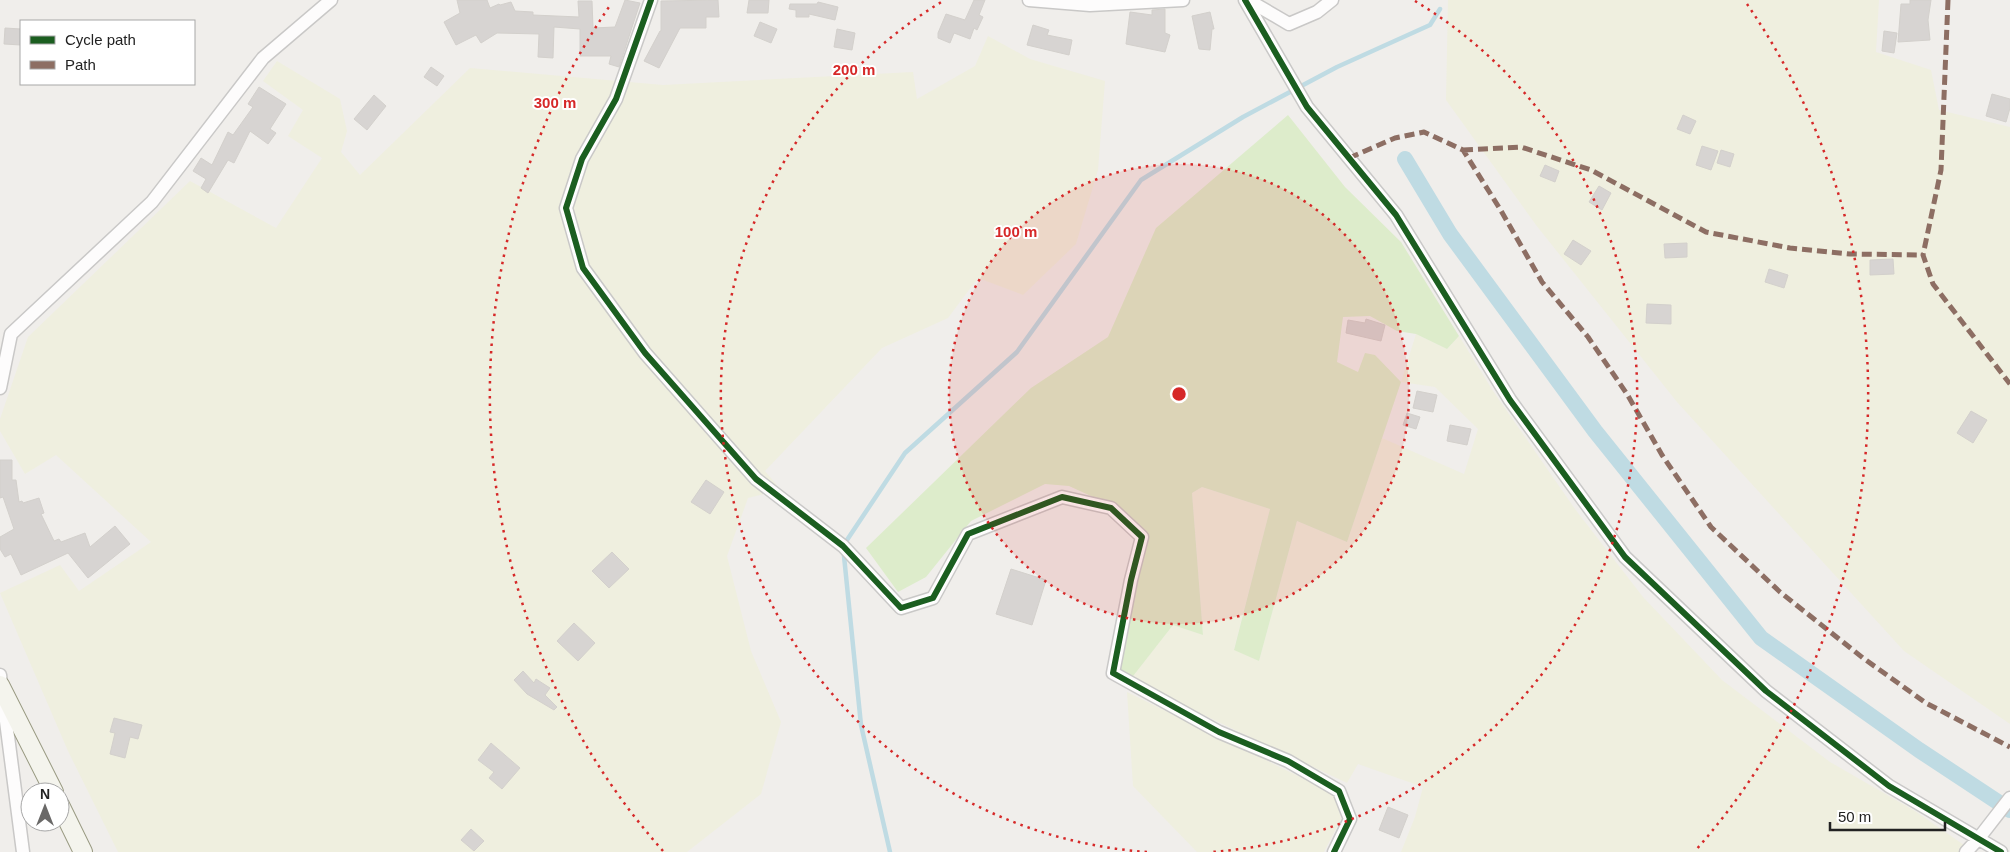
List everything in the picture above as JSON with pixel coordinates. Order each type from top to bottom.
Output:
[{"type":"street","points":[[0,388],[11,334],[152,202],[263,58],[331,0]]},
{"type":"street","points":[[651,0],[616,99],[582,159],[566,208],[583,268],[645,353],[756,479],[843,546],[901,608],[933,598],[968,534],[1062,497],[1111,508],[1142,537],[1131,580],[1113,672],[1219,732],[1288,761],[1339,791],[1350,819],[1334,852]]},
{"type":"street","points":[[1029,0],[1090,5],[1183,0]]},
{"type":"street","points":[[1247,0],[1288,24],[1316,12],[1332,0]]},
{"type":"street","points":[[1247,0],[1307,107],[1396,215],[1510,400],[1625,558],[1766,691],[1889,786],[2000,852]]},
{"type":"street","points":[[1,682],[49,782]]},
{"type":"street","points":[[1,682],[23,852]]},
{"type":"street","points":[[1966,852],[2010,798]]},
{"type":"street","points":[[70,825],[84,852]]},
{"type":"green space","points":[[1448,0],[1879,0],[1876,52],[1931,70],[1939,110],[2010,127],[2010,724],[1904,651],[1677,402],[1536,225],[1446,100]]},
{"type":"green space","points":[[988,36],[1030,59],[1105,81],[1098,170],[1076,244],[1023,295],[978,278],[948,318],[882,348],[765,471],[781,490],[748,498],[727,556],[751,651],[781,722],[761,794],[687,852],[118,852],[68,751],[0,593],[60,565],[79,591],[151,542],[56,455],[25,474],[0,431],[0,419],[28,337],[190,181],[276,228],[322,158],[288,136],[303,110],[263,81],[277,61],[340,99],[347,131],[341,152],[360,175],[470,68],[663,85],[913,72],[917,99],[975,66]]},
{"type":"green space","points":[[1288,115],[1345,187],[1401,242],[1459,336],[1447,349],[1416,334],[1397,331],[1370,316],[1343,317],[1337,362],[1358,372],[1365,353],[1375,355],[1401,382],[1347,542],[1297,521],[1259,661],[1234,650],[1270,509],[1202,487],[1192,493],[1203,635],[1173,625],[1130,680],[1117,669],[1147,536],[1115,507],[1069,486],[1045,484],[971,521],[926,577],[898,592],[866,548],[1031,388],[1108,337],[1156,228]]},
{"type":"green space","points":[[1416,334],[1447,349],[1459,336],[1493,391],[1575,509],[1643,597],[1722,680],[1830,762],[1915,811],[1974,852],[1401,852],[1415,817],[1423,787],[1358,764],[1347,783],[1130,680],[1173,624],[1203,635],[1192,493],[1202,487],[1270,509],[1234,649],[1259,661],[1297,521],[1347,542],[1382,438],[1464,474],[1478,429],[1435,387],[1401,382]]},
{"type":"green space","points":[[1127,692],[1335,794],[1341,819],[1324,852],[1197,852],[1133,786]]},
{"type":"building","points":[[457,0],[487,0],[490,8],[511,2],[515,11],[533,12],[533,15],[579,17],[578,1],[592,1],[593,28],[615,27],[625,0],[640,3],[619,67],[609,64],[611,56],[580,56],[580,29],[554,27],[553,58],[538,57],[539,34],[497,33],[481,43],[476,35],[456,45],[444,22],[460,13]]},
{"type":"building","points":[[718,0],[719,17],[706,17],[706,28],[680,28],[659,68],[644,61],[661,31],[661,1]]},
{"type":"building","points":[[749,0],[769,0],[768,13],[747,13]]},
{"type":"building","points":[[974,0],[985,0],[979,15],[983,17],[977,30],[974,28],[970,39],[954,33],[950,43],[938,38],[938,33],[946,14],[965,20]]},
{"type":"building","points":[[1910,0],[1931,0],[1928,20],[1930,40],[1898,42],[1901,4],[1910,4]]},
{"type":"building","points":[[818,2],[838,7],[835,20],[809,14],[809,17],[796,17],[796,10],[789,9],[790,4],[817,4]]},
{"type":"building","points":[[1165,9],[1165,33],[1170,35],[1165,52],[1126,44],[1130,12],[1152,15],[1152,10]]},
{"type":"building","points":[[1210,12],[1214,29],[1212,29],[1210,50],[1199,49],[1192,16]]},
{"type":"building","points":[[760,22],[777,29],[771,43],[754,36]]},
{"type":"building","points":[[1033,25],[1049,30],[1047,35],[1072,40],[1069,55],[1027,45]]},
{"type":"building","points":[[5,28],[20,29],[20,45],[4,44]]},
{"type":"building","points":[[837,29],[855,33],[852,50],[834,47]]},
{"type":"building","points":[[1884,31],[1897,33],[1894,53],[1882,51]]},
{"type":"building","points":[[431,67],[444,76],[437,86],[424,77]]},
{"type":"building","points":[[259,87],[286,104],[270,129],[276,133],[268,144],[250,131],[234,163],[228,160],[208,193],[201,188],[206,179],[193,171],[201,158],[212,165],[228,132],[233,135],[253,107],[248,104]]},
{"type":"building","points":[[1992,94],[2010,99],[2010,108],[2006,122],[1986,116]]},
{"type":"building","points":[[374,95],[386,106],[367,130],[354,119]]},
{"type":"building","points":[[1683,115],[1696,121],[1690,134],[1677,129]]},
{"type":"building","points":[[1702,146],[1718,151],[1711,170],[1696,165]]},
{"type":"building","points":[[1721,150],[1734,154],[1730,167],[1717,163]]},
{"type":"building","points":[[1545,165],[1559,171],[1555,182],[1540,176]]},
{"type":"building","points":[[1599,186],[1611,193],[1602,210],[1589,202]]},
{"type":"building","points":[[1573,240],[1591,251],[1581,265],[1564,254]]},
{"type":"building","points":[[1687,243],[1687,257],[1665,258],[1664,244]]},
{"type":"building","points":[[1893,259],[1894,274],[1870,275],[1870,260]]},
{"type":"building","points":[[1769,269],[1788,275],[1784,288],[1765,282]]},
{"type":"building","points":[[1647,304],[1671,305],[1671,324],[1646,323]]},
{"type":"building","points":[[1366,319],[1385,325],[1381,341],[1346,333],[1348,320],[1365,323]]},
{"type":"building","points":[[1417,391],[1437,395],[1433,412],[1413,408]]},
{"type":"building","points":[[1971,411],[1987,420],[1973,443],[1957,433]]},
{"type":"building","points":[[1407,413],[1420,417],[1416,429],[1403,425]]},
{"type":"building","points":[[1450,425],[1471,429],[1467,445],[1447,441]]},
{"type":"building","points":[[0,460],[12,460],[12,480],[16,480],[19,502],[22,501],[23,503],[39,498],[44,513],[41,514],[54,541],[59,539],[61,542],[85,533],[90,547],[115,526],[130,544],[88,578],[68,553],[21,575],[11,554],[5,557],[0,549],[0,537],[14,529],[3,497],[0,498]]},
{"type":"building","points":[[706,480],[724,492],[710,514],[691,502]]},
{"type":"building","points":[[612,552],[629,569],[609,588],[592,571]]},
{"type":"building","points":[[1011,569],[1046,580],[1032,625],[996,614]]},
{"type":"building","points":[[574,623],[595,643],[578,661],[557,641]]},
{"type":"building","points":[[523,671],[534,683],[536,679],[550,688],[545,695],[557,707],[554,710],[527,694],[514,680]]},
{"type":"building","points":[[114,718],[142,725],[138,739],[130,737],[125,758],[110,754],[115,733],[110,732]]},
{"type":"building","points":[[491,743],[520,768],[502,789],[489,778],[494,772],[478,760]]},
{"type":"building","points":[[1388,807],[1408,815],[1399,838],[1379,830]]},
{"type":"building","points":[[471,829],[484,841],[474,851],[461,840]]},
{"type":"waterway","points":[[890,852],[861,725],[843,546],[905,453],[1017,352],[1141,180],[1243,117],[1337,67],[1430,25],[1440,9]]},
{"type":"waterway","points":[[1405,159],[1450,234],[1595,431],[1761,638],[1919,750],[2010,810]]},
{"type":"marked path","points":[[1948,0],[1941,170],[1923,255],[1933,284],[2010,384]]},
{"type":"marked path","points":[[1349,158],[1395,138],[1424,132],[1463,150],[1542,282],[1588,337],[1627,394],[1662,455],[1711,527],[1780,592],[1863,658],[1926,703],[2010,747]]},
{"type":"marked path","points":[[1463,150],[1521,147],[1591,170],[1706,232],[1790,248],[1850,254],[1923,255]]},
{"type":"cycle path","points":[[651,0],[616,99],[582,159],[566,208],[583,268],[645,353],[756,479],[843,546],[901,608],[933,598],[968,534],[1062,497],[1111,508],[1142,537],[1131,580],[1113,673],[1219,732],[1288,761],[1339,791],[1350,819],[1334,852]]},
{"type":"cycle path","points":[[1245,0],[1307,107],[1396,215],[1510,400],[1625,557],[1766,691],[1889,786],[2001,852]]}]
